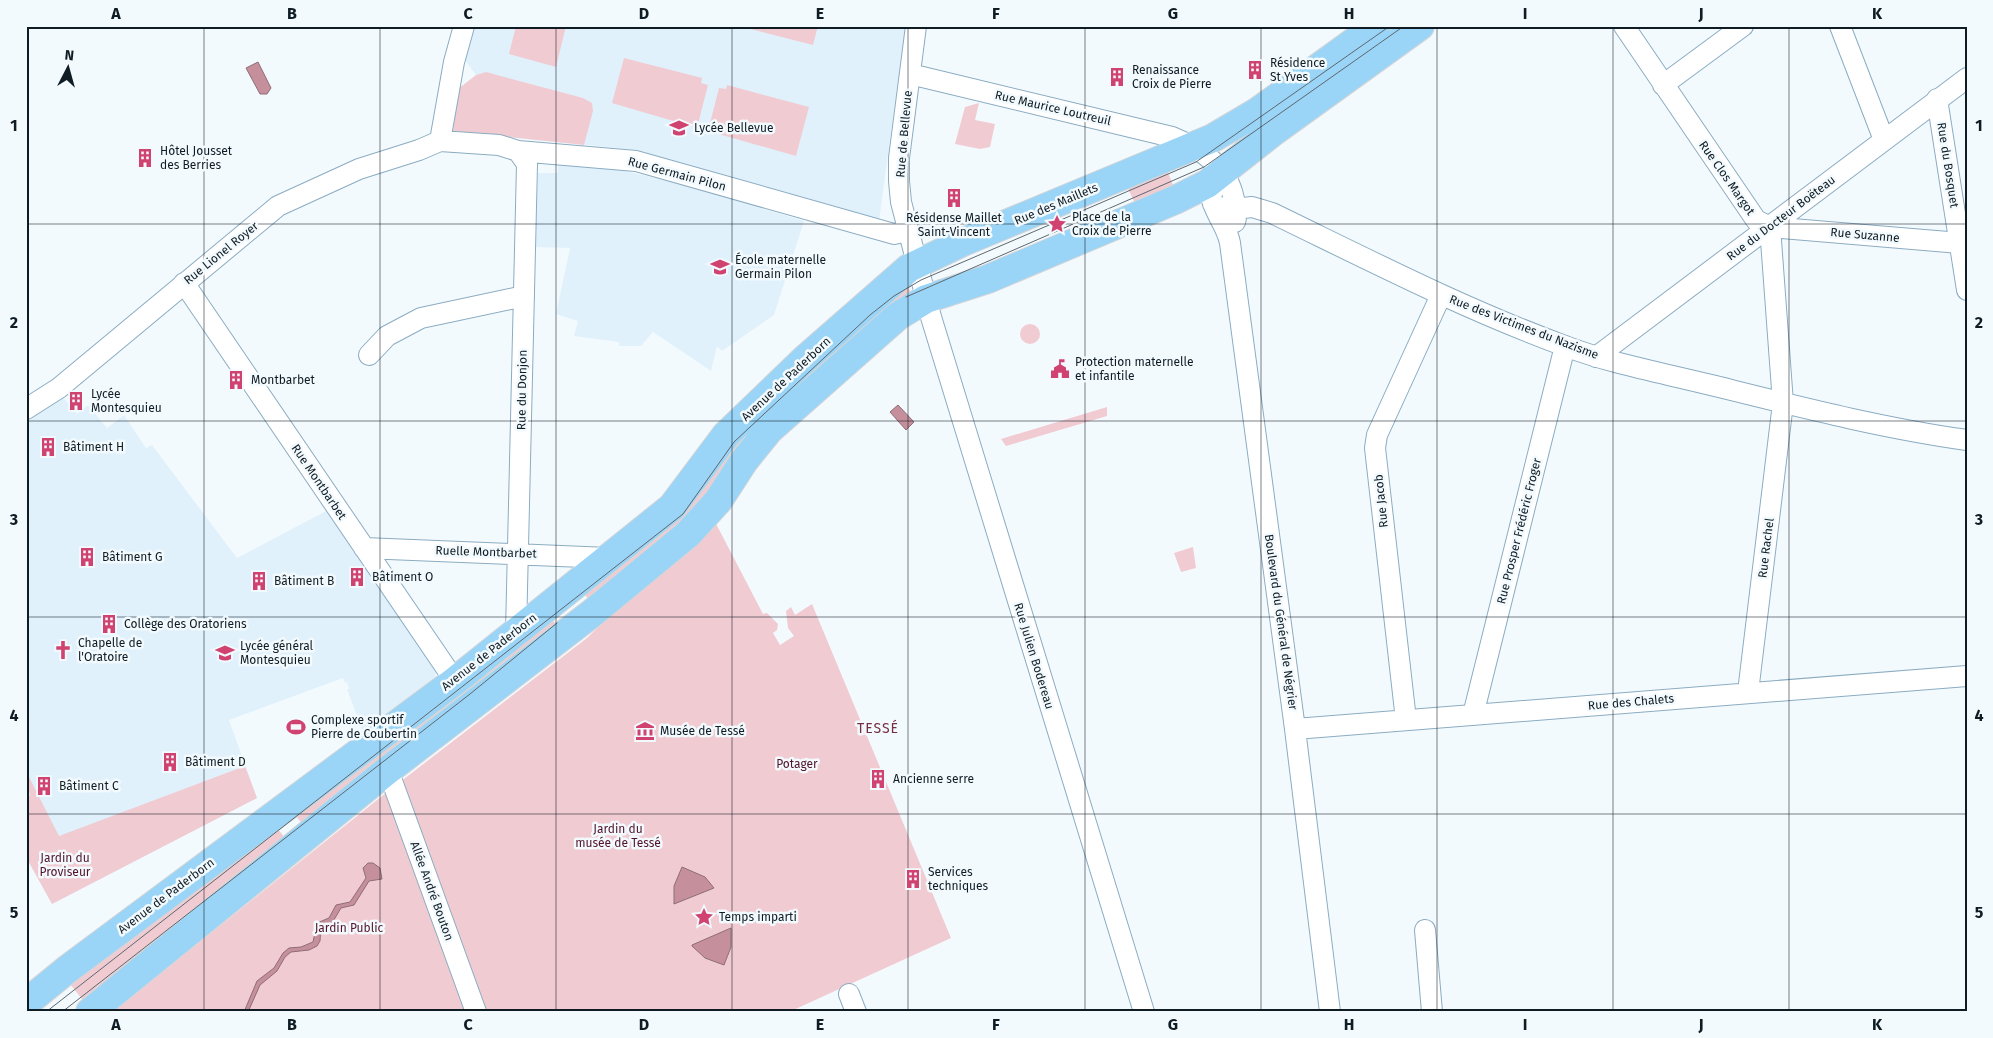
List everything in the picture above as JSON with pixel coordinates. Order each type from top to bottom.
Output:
[{"type":"main road","name":"Rue des Maillets","points":[[917,263],[1213,138],[1257,112],[1376,26]]},
{"type":"main road","points":[[926,299],[988,279],[1209,191],[1273,132],[1420,26]]},
{"type":"main road","name":"Avenue de Paderborn","points":[[26,1003],[69,968],[455,681],[672,507],[726,435],[798,366],[890,284],[917,263]]},
{"type":"main road","name":"Avenue de Paderborn","points":[[90,1012],[388,770],[591,614],[688,534],[718,501],[744,462],[769,430],[898,316],[926,299]]},
{"type":"street","points":[[440,141],[454,62],[464,26]]},
{"type":"street","name":"Rue de Bellevue","points":[[916,26],[899,158],[901,202],[926,299]]},
{"type":"street","name":"Rue Clos Margot","points":[[1624,26],[1756,220],[1770,227]]},
{"type":"street","points":[[1663,85],[1743,26]]},
{"type":"street","points":[[1840,26],[1884,140]]},
{"type":"street","name":"Rue Maurice Loutreuil","points":[[910,74],[1172,136],[1195,146]]},
{"type":"street","name":"Rue du Docteur Boëteau","points":[[1596,357],[1967,78]]},
{"type":"street","name":"Rue du Bosquet","points":[[1937,100],[1967,290]]},
{"type":"street","name":"Rue Germain Pilon","points":[[440,141],[499,145],[518,151],[636,161],[894,234],[909,231]]},
{"type":"street","name":"Rue Lionel Royer","points":[[26,409],[59,388],[278,206],[359,169],[419,150],[440,141]]},
{"type":"street","points":[[1195,146],[1214,161],[1209,191],[1233,195],[1236,209]]},
{"type":"street","name":"Rue du Donjon","points":[[516,632],[528,164],[518,151]]},
{"type":"street","name":"Rue des Victimes du Nazisme","points":[[1209,191],[1226,210],[1252,207],[1272,213],[1441,295],[1596,357],[1783,403],[1929,434],[1967,440]]},
{"type":"street","name":"Boulevard du Général de Négrier","points":[[1209,191],[1228,232],[1295,729],[1330,1012]]},
{"type":"street","name":"Boulevard du Général de Négrier","points":[[1228,232],[1236,220],[1236,209]]},
{"type":"street","points":[[1770,227],[1783,403]]},
{"type":"street","name":"Rue Suzanne","points":[[1770,227],[1960,242]]},
{"type":"street","name":"Rue Montbarbet","points":[[184,283],[455,681]]},
{"type":"street","name":"Rue Jacob","points":[[1406,720],[1375,448],[1377,434],[1441,295]]},
{"type":"street","points":[[369,355],[386,336],[421,318],[524,296]]},
{"type":"street","name":"Rue Julien Bodereau","points":[[926,299],[1144,1012]]},
{"type":"street","name":"Rue Prosper Frédéric Froger","points":[[1473,715],[1565,346]]},
{"type":"street","name":"Rue Rachel","points":[[1748,692],[1783,403]]},
{"type":"street","name":"Ruelle Montbarbet","points":[[364,548],[609,558]]},
{"type":"street","name":"Rue des Chalets","points":[[1295,729],[1967,676]]},
{"type":"street","name":"Allée André Bouton","points":[[388,770],[476,1012]]},
{"type":"street","points":[[1425,930],[1432,1012]]},
{"type":"shaded area","name":"Lycée Bellevue","points":[[473,26],[905,26],[879,222],[637,150],[467,133],[476,75],[464,59]]},
{"type":"shaded area","points":[[258,62],[271,88],[267,94],[260,94],[246,68]]},
{"type":"shaded area","points":[[558,165],[612,168],[672,182],[804,221],[774,315],[722,351],[717,346],[711,371],[653,332],[641,346],[619,346],[619,342],[574,336],[578,321],[556,314],[570,248],[535,247],[538,173],[558,173]]},
{"type":"shaded area","name":"Lycée général Montesquieu","points":[[63,397],[77,414],[88,405],[107,428],[124,415],[146,448],[152,445],[237,558],[328,510],[436,670],[435,681],[363,733],[347,689],[349,689],[347,682],[345,683],[343,678],[229,720],[257,798],[52,904],[26,857],[26,421]]},
{"type":"shaded area","points":[[898,405],[914,422],[906,430],[890,412]]},
{"type":"shaded area","points":[[368,863],[373,863],[380,868],[382,879],[369,881],[354,905],[341,908],[332,923],[321,926],[320,941],[317,946],[309,950],[291,952],[285,957],[277,971],[260,985],[248,1012],[244,1012],[257,981],[274,968],[283,953],[289,948],[301,947],[313,942],[317,923],[329,918],[336,905],[350,902],[366,878],[363,868]]},
{"type":"shaded area","points":[[682,867],[705,877],[714,888],[674,904],[674,886]]},
{"type":"shaded area","points":[[731,928],[731,947],[724,965],[705,958],[692,946],[692,945]]},
{"type":"green space","points":[[516,26],[566,26],[556,67],[509,54]]},
{"type":"green space","points":[[739,26],[818,26],[813,45]]},
{"type":"green space","points":[[624,58],[702,78],[701,83],[708,85],[697,128],[612,103]]},
{"type":"green space","points":[[486,72],[583,98],[592,103],[593,111],[584,145],[453,131],[458,89],[476,75]]},
{"type":"green space","points":[[727,85],[809,107],[796,156],[708,131],[719,88],[726,89]]},
{"type":"green space","points":[[979,103],[975,120],[995,124],[990,147],[980,149],[955,144],[965,107]]},
{"type":"green space","points":[[1165,165],[1175,190],[1137,208],[1125,182]]},
{"type":"green space","points":[[907,285],[913,297],[692,519],[590,601],[581,590],[731,441]]},
{"type":"green space","points":[[1030,324],[1037,327],[1040,334],[1037,341],[1030,344],[1023,341],[1020,334],[1023,327]]},
{"type":"green space","points":[[1107,407],[1107,416],[1006,446],[1001,439]]},
{"type":"green space","name":"Jardin du musée de Tessé","points":[[712,516],[763,614],[767,613],[778,624],[777,630],[773,633],[780,645],[794,636],[788,628],[786,611],[791,607],[795,615],[812,604],[951,938],[789,1012],[112,1012],[387,792],[587,638]]},
{"type":"green space","points":[[1193,547],[1196,568],[1181,572],[1174,553]]},
{"type":"green space","points":[[549,616],[558,627],[304,826],[295,815]]},
{"type":"green space","name":"Jardin du Proviseur","points":[[245,766],[257,798],[52,904],[26,857],[26,797],[30,796],[26,771],[59,836]]},
{"type":"green space","points":[[274,824],[289,843],[85,1003],[70,984]]},
{"type":"tram line","points":[[46,1012],[683,514],[734,442],[870,315],[894,296],[921,280],[1196,162],[1390,26]]},
{"type":"tram line","points":[[906,297],[1204,167],[1404,26]]},
{"type":"tram line","points":[[62,1012],[470,694],[557,623]]},
{"type":"place","name":"Résidence St Yves","points":[[1255,70]]},
{"type":"place","name":"Renaissance Croix de Pierre","points":[[1117,77]]},
{"type":"place","name":"Lycée Bellevue","points":[[679,128]]},
{"type":"place","name":"Hôtel Jousset des Berries","points":[[145,158]]},
{"type":"place","name":"Résidense Maillet Saint-Vincent","points":[[954,198]]},
{"type":"place","name":"Place de la Croix de Pierre","points":[[1057,224]]},
{"type":"place","name":"École maternelle Germain Pilon","points":[[720,267]]},
{"type":"place","name":"Protection maternelle et infantile","points":[[1060,369]]},
{"type":"place","name":"Montbarbet","points":[[236,380]]},
{"type":"place","name":"Lycée Montesquieu","points":[[76,401]]},
{"type":"place","name":"Bâtiment H","points":[[48,447]]},
{"type":"place","name":"Bâtiment G","points":[[87,557]]},
{"type":"place","name":"Bâtiment O","points":[[357,577]]},
{"type":"place","name":"Bâtiment B","points":[[259,581]]},
{"type":"place","name":"Collège des Oratoriens","points":[[109,624]]},
{"type":"place","name":"Chapelle de l'Oratoire","points":[[63,650]]},
{"type":"place","name":"Lycée général Montesquieu","points":[[225,653]]},
{"type":"place","name":"Complexe sportif Pierre de Coubertin","points":[[296,727]]},
{"type":"place","name":"Musée de Tessé","points":[[645,731]]},
{"type":"place","name":"Bâtiment D","points":[[170,762]]},
{"type":"place","name":"Ancienne serre","points":[[878,779]]},
{"type":"place","name":"Bâtiment C","points":[[44,786]]},
{"type":"place","name":"Services techniques","points":[[913,879]]},
{"type":"place","name":"Temps imparti","points":[[704,917]]},
{"type":"district","name":"TESSÉ","points":[[878,728]]},
{"type":"park label","name":"Potager","points":[[797,764]]},
{"type":"park label","name":"Jardin Public","points":[[349,928]]}]
